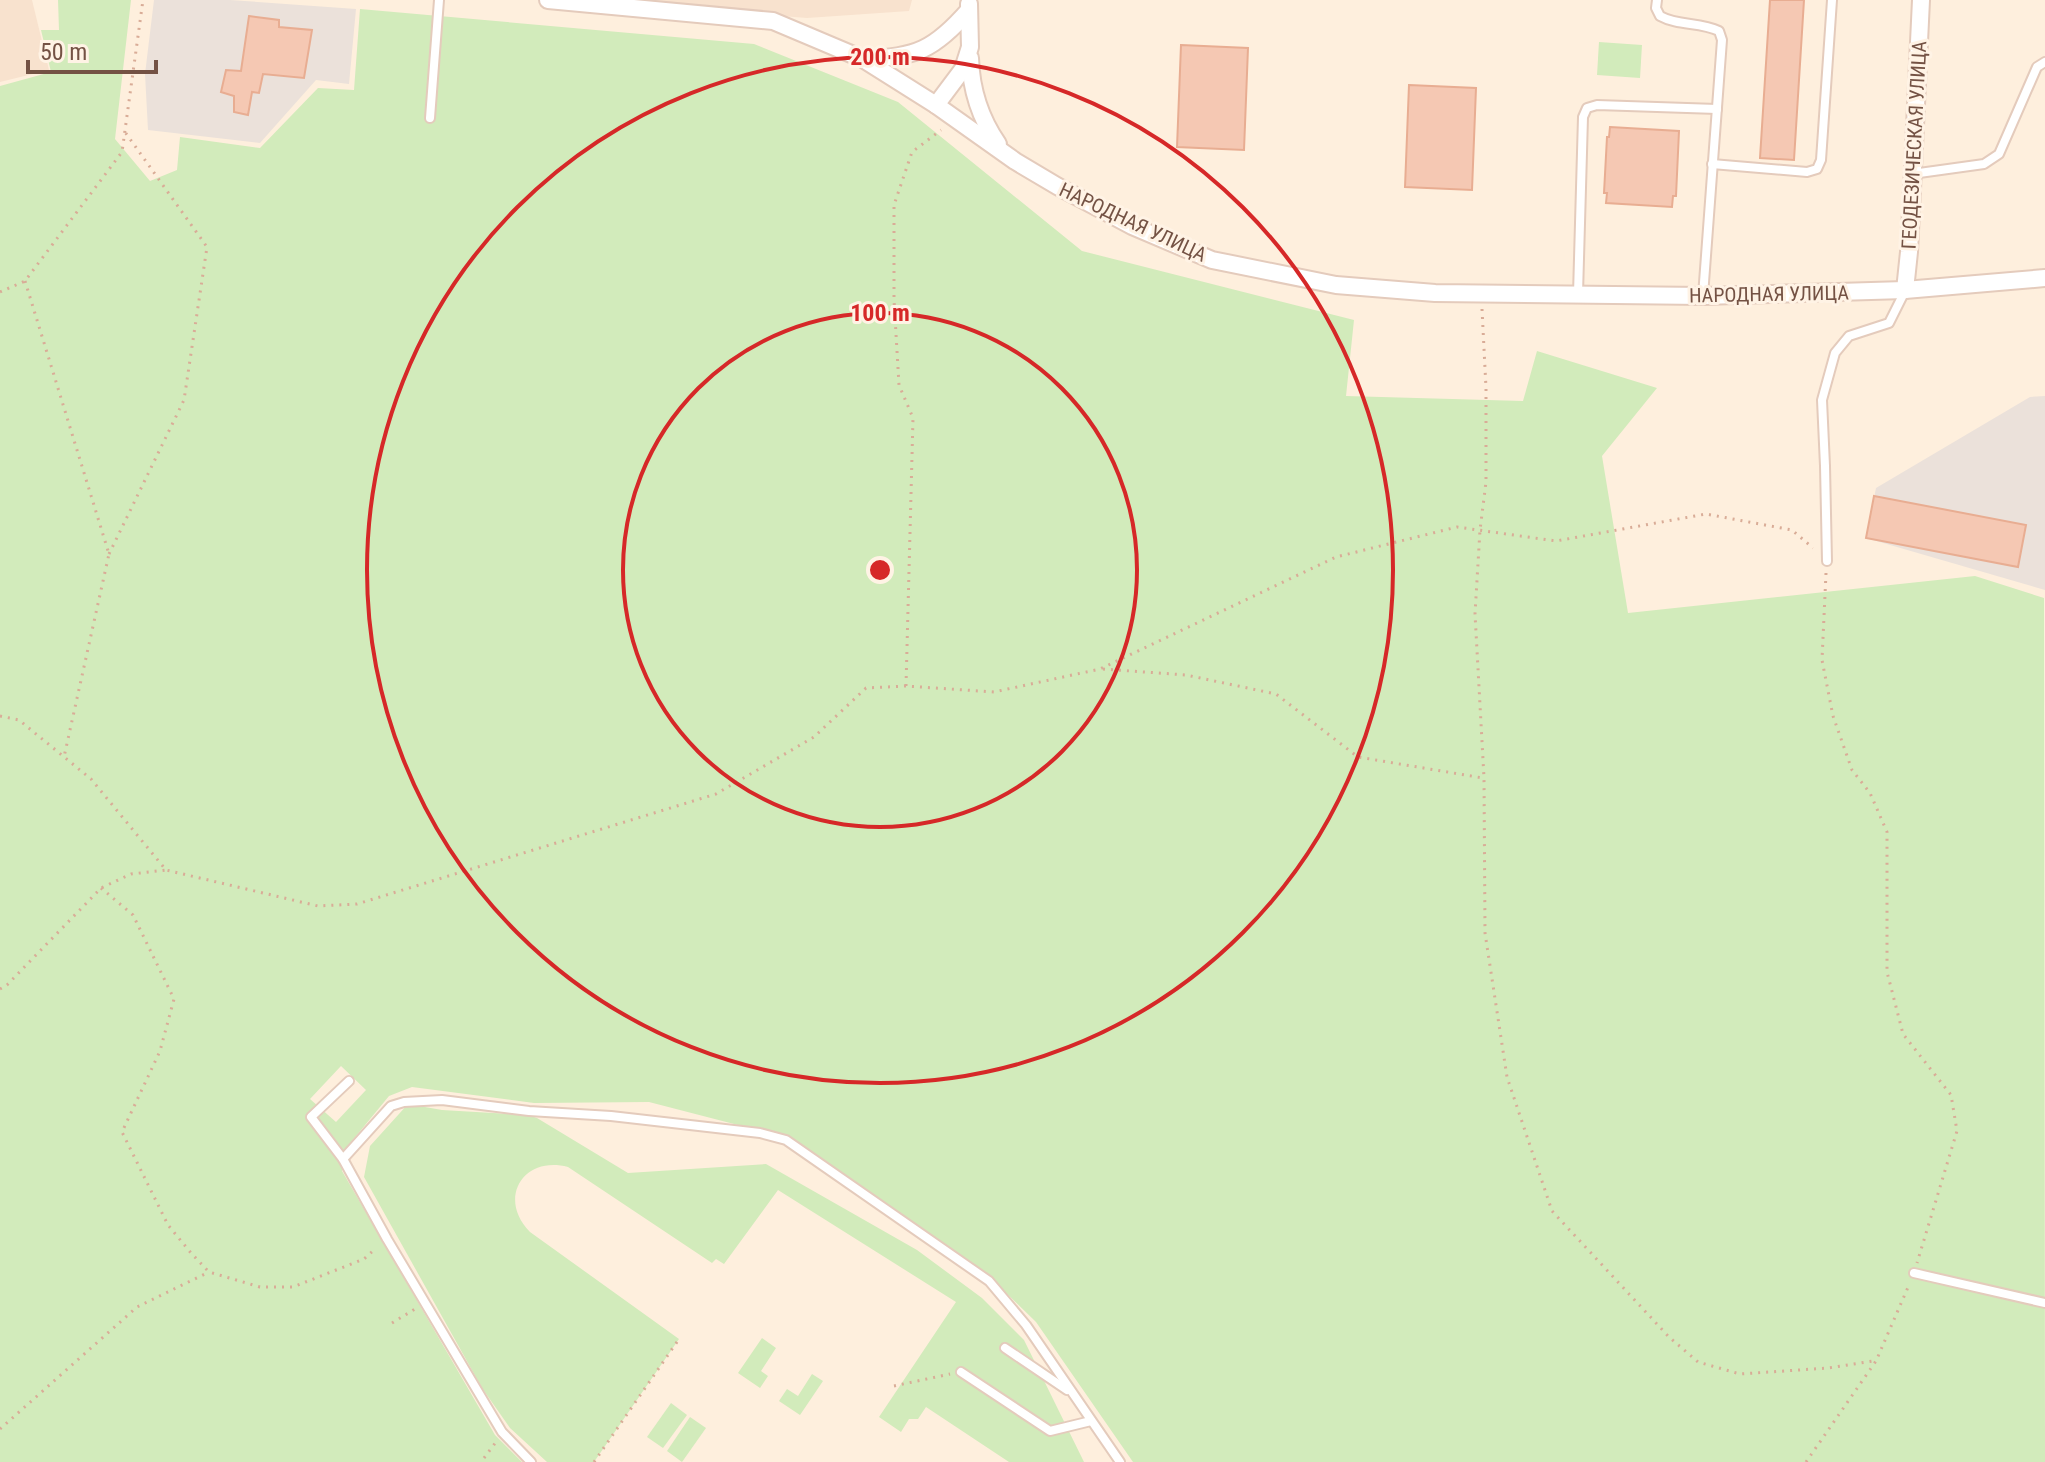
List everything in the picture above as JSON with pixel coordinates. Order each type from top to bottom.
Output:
[{"type":"street","name":"НАРОДНАЯ УЛИЦА","points":[[548,0],[773,21],[863,59],[1057,186],[1132,226],[1212,260],[1336,285],[1435,293],[1703,296],[1905,290],[2045,278]]},
{"type":"street","name":"ГЕОДЕЗИЧЕСКАЯ УЛИЦА","points":[[1905,290],[1921,0]]},
{"type":"street","points":[[863,59],[894,58],[924,49],[949,33],[969,5]]},
{"type":"street","points":[[969,5],[971,74],[976,101],[987,127],[1003,152]]},
{"type":"street","points":[[936,105],[963,69],[970,47]]},
{"type":"lane","points":[[430,118],[439,0]]},
{"type":"lane","points":[[1657,0],[1656,8],[1660,16],[1668,21],[1710,27],[1719,31],[1722,40],[1703,296]]},
{"type":"lane","points":[[1712,164],[1807,172],[1817,169],[1821,160],[1832,0]]},
{"type":"lane","points":[[1912,174],[1984,164],[1999,154],[2037,67],[2045,62]]},
{"type":"lane","points":[[1578,294],[1583,117],[1587,108],[1597,105],[1717,109]]},
{"type":"lane","points":[[1827,561],[1822,400],[1835,353],[1849,336],[1889,323],[1905,290]]},
{"type":"lane","points":[[349,1081],[311,1117],[343,1159],[503,1433],[531,1462]]},
{"type":"lane","points":[[343,1159],[391,1106],[417,1101],[442,1100],[529,1111],[611,1116],[760,1133],[786,1140],[989,1281],[1026,1325],[1120,1462]]},
{"type":"lane","points":[[1914,1273],[2045,1303]]},
{"type":"lane","points":[[1005,1348],[1071,1392]]},
{"type":"lane","points":[[961,1372],[1050,1431],[1091,1421]]},
{"type":"path","points":[[0,292],[25,281],[122,152],[143,0]]},
{"type":"path","points":[[906,686],[913,418],[899,385],[894,300],[894,205],[912,152],[956,118]]},
{"type":"path","points":[[64,757],[109,554],[184,400],[207,247],[125,132]]},
{"type":"path","points":[[25,281],[109,554]]},
{"type":"path","points":[[1481,293],[1486,388],[1486,482],[1475,614],[1484,778],[1485,933],[1507,1077],[1552,1211],[1669,1337],[1698,1362],[1740,1374],[1828,1368],[1876,1361]]},
{"type":"path","points":[[0,989],[101,888],[131,874],[166,870],[318,906],[357,904],[716,794],[814,737],[866,688],[906,686],[994,692],[1100,669],[1336,557],[1457,527],[1556,541],[1706,514],[1792,530],[1827,561],[1822,660],[1833,716],[1852,770],[1870,793],[1887,832],[1887,972],[1903,1034],[1951,1095],[1957,1131],[1914,1273],[1876,1361],[1806,1462]]},
{"type":"path","points":[[1100,669],[1186,675],[1276,694],[1358,757],[1484,778]]},
{"type":"path","points":[[0,716],[19,720],[91,779],[166,870]]},
{"type":"path","points":[[101,888],[133,915],[174,999],[160,1051],[122,1132],[168,1225],[209,1272],[260,1287],[293,1287],[364,1259],[387,1239]]},
{"type":"path","points":[[0,1429],[137,1307],[209,1272]]},
{"type":"path","points":[[392,1323],[425,1303]]},
{"type":"path","points":[[594,1462],[679,1339]]},
{"type":"path","points":[[894,1386],[961,1372]]},
{"type":"path","points":[[484,1458],[503,1433]]},
{"type":"shaded area","points":[[0,0],[32,0],[49,70],[0,82]]},
{"type":"shaded area","points":[[154,0],[230,0],[356,9],[349,84],[316,80],[260,143],[148,130],[145,74]]},
{"type":"shaded area","points":[[571,0],[912,0],[909,11],[807,18]]},
{"type":"shaded area","points":[[2045,396],[2045,590],[1866,538],[1876,488],[2030,397]]},
{"type":"green space","points":[[58,0],[131,0],[115,139],[150,181],[177,170],[180,137],[260,148],[318,88],[354,90],[360,9],[754,44],[898,102],[1082,251],[1354,320],[1346,396],[1523,401],[1537,351],[1657,388],[1602,456],[1628,613],[1975,576],[2044,598],[2045,1462],[1133,1462],[1036,1322],[991,1278],[777,1135],[649,1102],[534,1103],[412,1087],[389,1096],[347,1147],[342,1171],[495,1435],[522,1462],[0,1462],[0,86],[51,72],[41,30],[59,30]],"holes":[[[341,1066],[366,1090],[336,1122],[310,1099]]]},
{"type":"green space","points":[[1599,42],[1642,45],[1640,78],[1597,75]]},
{"type":"green space","points":[[408,1104],[442,1110],[528,1115],[628,1173],[766,1164],[917,1250],[982,1298],[1024,1340],[1084,1462],[1009,1462],[926,1407],[918,1419],[909,1419],[901,1432],[879,1417],[956,1302],[778,1190],[724,1264],[716,1259],[712,1263],[568,1167],[552,1165],[538,1167],[520,1183],[516,1206],[520,1219],[530,1232],[679,1339],[594,1462],[547,1462],[510,1428],[482,1388],[364,1177],[370,1146]]},
{"type":"green space","points":[[762,1338],[776,1348],[761,1371],[768,1376],[760,1388],[738,1373]]},
{"type":"green space","points":[[812,1374],[823,1381],[800,1415],[779,1401],[787,1389],[798,1396]]},
{"type":"green space","points":[[671,1403],[687,1415],[663,1448],[647,1437]]},
{"type":"green space","points":[[690,1417],[706,1428],[682,1462],[667,1451]]},
{"type":"building","points":[[1770,0],[1804,0],[1794,160],[1760,158]]},
{"type":"building","points":[[249,16],[279,20],[279,27],[312,30],[304,78],[263,74],[259,93],[252,92],[248,115],[234,112],[234,96],[221,92],[226,70],[241,71]]},
{"type":"building","points":[[1181,45],[1248,48],[1244,150],[1177,147]]},
{"type":"building","points":[[1409,85],[1476,88],[1472,190],[1405,187]]},
{"type":"building","points":[[1610,127],[1679,131],[1676,196],[1673,196],[1672,207],[1606,203],[1607,193],[1604,193]]},
{"type":"building","points":[[1874,496],[2026,525],[2018,567],[1866,538]]}]
